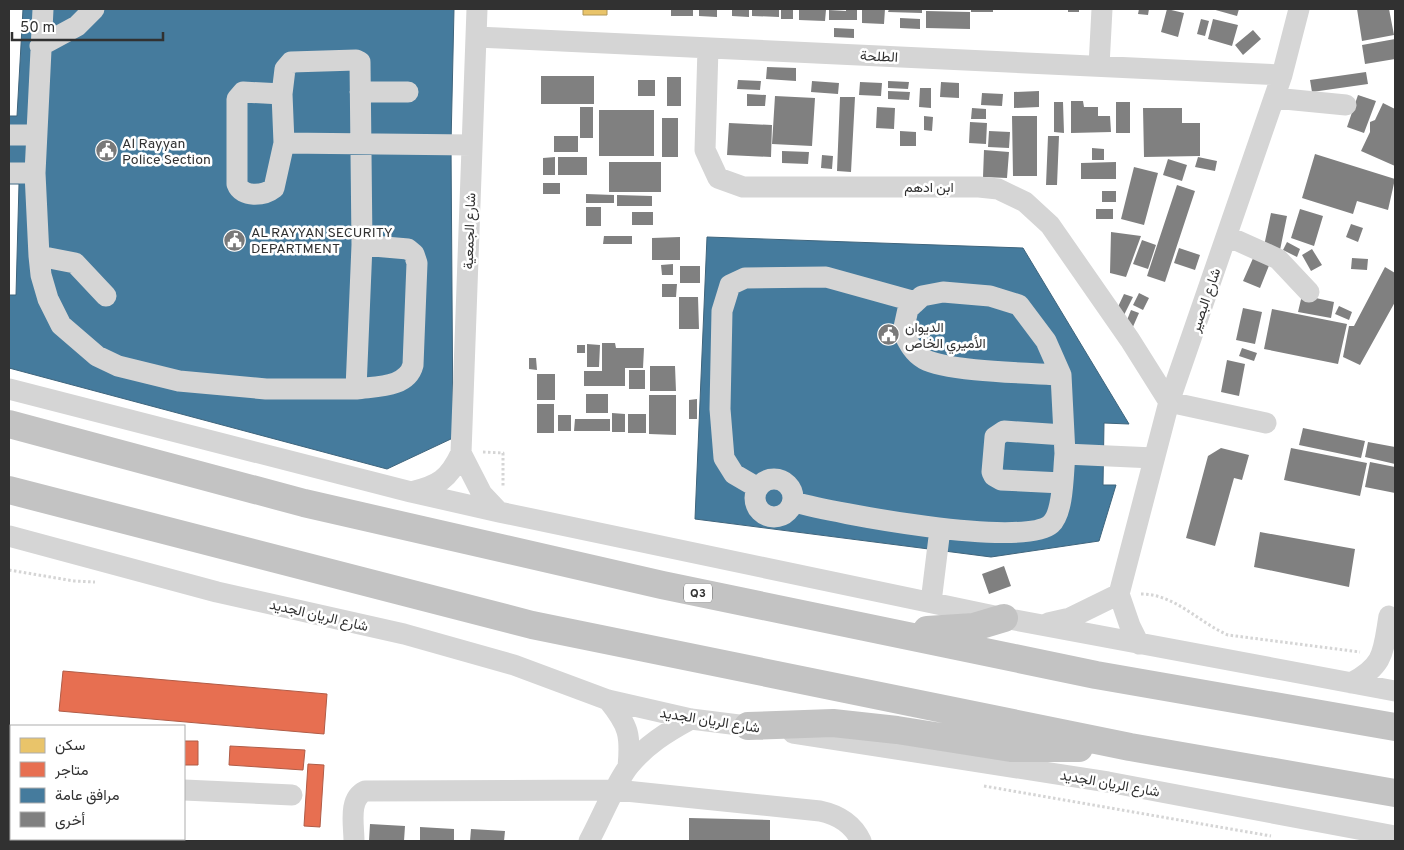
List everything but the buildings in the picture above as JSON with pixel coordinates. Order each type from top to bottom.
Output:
[{"type":"highway","name":"Q3","points":[[11,423],[313,506],[491,548],[1096,675],[1395,727]]},
{"type":"highway","points":[[9,490],[532,625],[1130,746],[1395,793]]},
{"type":"highway","points":[[760,605],[923,630],[974,627],[1004,618]]},
{"type":"highway","points":[[748,726],[833,723],[897,730],[1011,748],[1130,746]]},
{"type":"street","points":[[43,9],[35,173],[41,275],[48,299],[61,324],[97,356],[118,366],[179,381],[266,389],[356,389],[400,382],[411,372],[414,356],[417,263],[414,254],[408,249],[362,245]]},
{"type":"street","points":[[40,46],[77,26],[94,9]]},
{"type":"street","name":"شارع الجمعية","points":[[477,9],[461,454],[482,494],[499,512]]},
{"type":"street","points":[[1099,66],[1102,9]]},
{"type":"street","name":"شارع البصير","points":[[1120,594],[1169,402],[1282,75],[1299,9]]},
{"type":"street","name":"الطلحة","points":[[476,37],[1282,75]]},
{"type":"street","name":"ابن ادهم","points":[[708,48],[705,150],[718,178],[743,187],[979,187],[998,189],[1025,202],[1050,225],[1130,340],[1169,402]]},
{"type":"street","points":[[282,94],[243,92],[237,99],[237,184],[239,190],[243,192],[262,194],[274,188],[284,143],[282,94],[284,69],[291,62],[296,61],[356,60],[362,68],[359,144],[362,245],[356,389]]},
{"type":"street","points":[[360,92],[408,92]]},
{"type":"street","points":[[1274,98],[1346,105]]},
{"type":"street","points":[[9,135],[36,135]]},
{"type":"street","points":[[284,143],[472,145]]},
{"type":"street","points":[[9,173],[35,173]]},
{"type":"street","points":[[1227,236],[1278,259],[1308,292]]},
{"type":"street","points":[[40,256],[74,263],[106,296]]},
{"type":"street","points":[[916,302],[826,277],[745,278],[730,285],[722,311],[720,409],[724,458],[734,474],[758,488],[755,503],[764,515],[771,517],[786,514],[794,502],[940,529],[1035,532],[1043,529],[1052,523],[1060,508],[1064,445],[1061,375],[1046,341],[1019,305],[990,296],[943,292],[922,296],[916,302],[908,309],[903,332],[912,349],[924,359],[951,366],[1061,375]]},
{"type":"street","points":[[9,389],[411,492],[698,556],[1004,618],[1395,691]]},
{"type":"street","points":[[1169,402],[1266,424]]},
{"type":"street","points":[[1062,483],[1001,480],[994,476],[992,472],[995,437],[998,433],[1004,431],[1064,445],[1154,458]]},
{"type":"street","points":[[411,492],[435,486],[453,470],[461,454]]},
{"type":"street","points":[[931,602],[940,529]]},
{"type":"street","name":"شارع الريان الجديد","points":[[9,536],[217,592],[404,634],[514,665],[608,700],[691,720],[748,726],[1108,782],[1395,836]]},
{"type":"street","points":[[1041,624],[1070,618],[1120,594],[1139,644]]},
{"type":"street","points":[[1351,683],[1368,674],[1382,655],[1388,616]]},
{"type":"street","points":[[608,700],[623,719],[630,743],[628,768]]},
{"type":"street","points":[[589,841],[628,768],[653,742],[667,732],[691,720]]},
{"type":"street","points":[[185,790],[292,795]]},
{"type":"street","points":[[354,841],[354,802],[358,794],[365,791],[616,790],[830,813],[848,823],[861,841]]},
{"type":"path","points":[[1120,594],[1154,594],[1184,607],[1209,627],[1228,635],[1382,655]]},
{"type":"place","name":"Al Rayyan Police Section","points":[[106,151]]},
{"type":"place","name":"AL RAYYAN SECURITY DEPARTMENT","points":[[235,240]]},
{"type":"place","name":"الديوان الأميري الخاص","points":[[889,335]]}]
